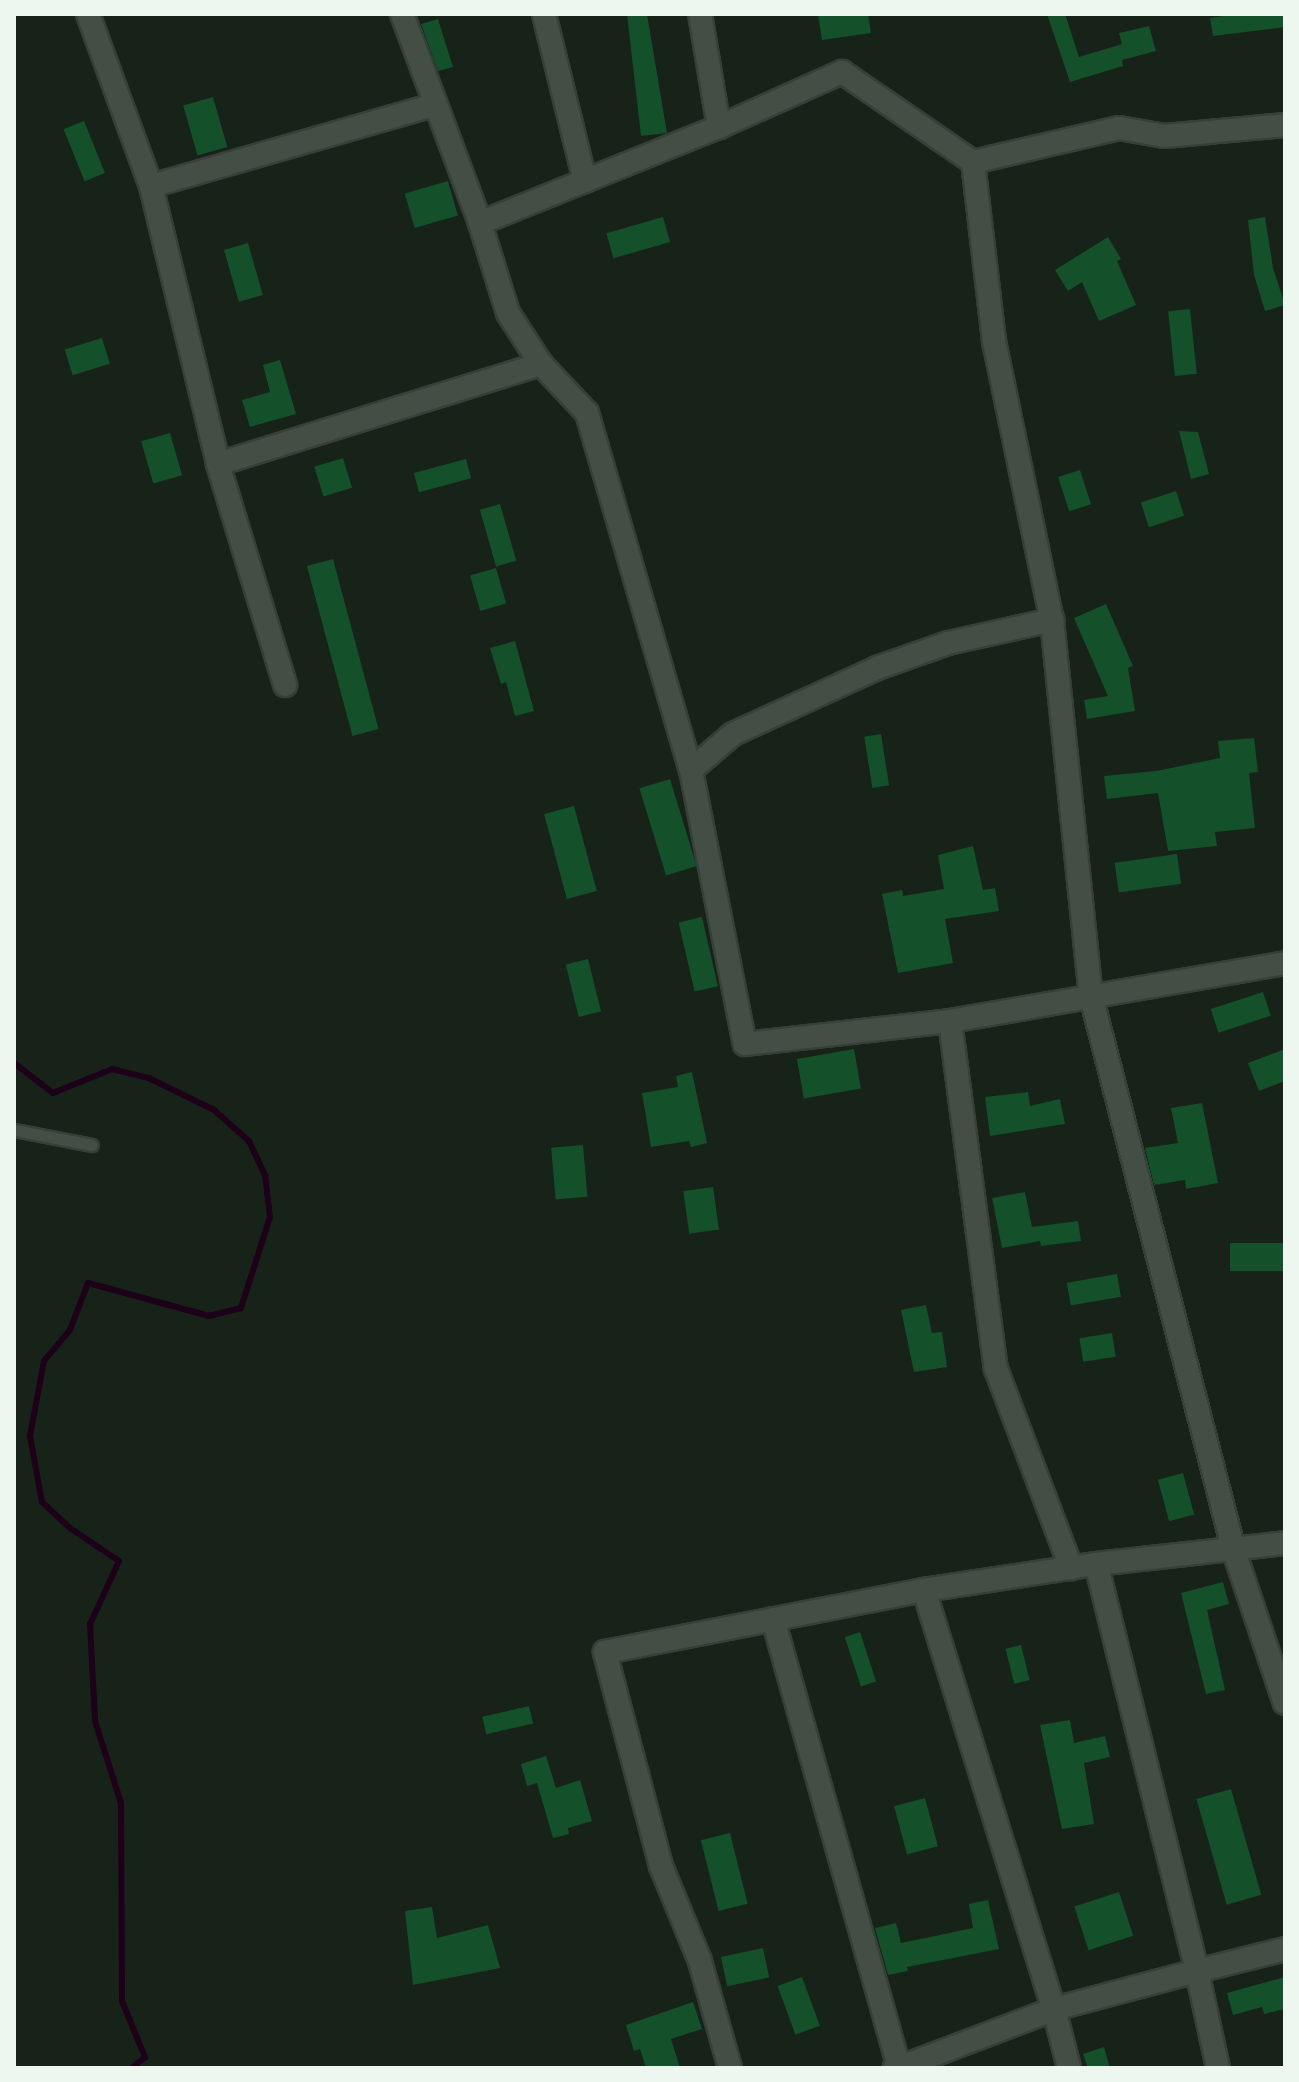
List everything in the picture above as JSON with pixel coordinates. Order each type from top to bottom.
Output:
[{"type":"street","points":[[88,14],[151,186],[218,464],[285,685]]},
{"type":"street","points":[[402,14],[433,105],[480,223],[508,313],[541,364],[587,413],[691,770],[745,1044],[950,1021],[1285,963]]},
{"type":"street","points":[[544,14],[585,181]]},
{"type":"street","points":[[700,14],[719,127]]},
{"type":"street","points":[[480,223],[719,127],[842,72],[973,162],[1119,128],[1165,136],[1285,125]]},
{"type":"street","points":[[151,186],[433,105]]},
{"type":"street","points":[[973,162],[994,341],[1052,620],[1091,996],[1234,1551],[1285,1703]]},
{"type":"street","points":[[218,464],[541,364]]},
{"type":"street","points":[[691,770],[733,734],[877,668],[948,643],[1052,620]]},
{"type":"street","points":[[950,1021],[996,1369],[1071,1568]]},
{"type":"street","points":[[730,2068],[700,1961],[661,1866],[605,1652],[924,1590],[1096,1564],[1285,1543]]},
{"type":"street","points":[[1096,1564],[1197,1971],[1218,2068]]},
{"type":"street","points":[[924,1590],[1054,2009],[1069,2068]]},
{"type":"street","points":[[773,1619],[897,2067],[1054,2009],[1285,1949]]},
{"type":"lane","points":[[14,1130],[92,1145]]},
{"type":"building","points":[[627,14],[647,14],[667,133],[641,136]]},
{"type":"building","points":[[818,14],[868,14],[871,33],[822,40]]},
{"type":"building","points":[[1047,14],[1065,14],[1079,57],[1122,44],[1119,33],[1149,26],[1156,51],[1122,60],[1123,66],[1070,82]]},
{"type":"building","points":[[1237,14],[1285,14],[1285,27],[1213,36],[1210,18]]},
{"type":"building","points":[[438,19],[453,67],[438,71],[421,24]]},
{"type":"building","points":[[213,97],[227,147],[198,156],[183,106]]},
{"type":"building","points":[[84,121],[105,173],[85,181],[64,129]]},
{"type":"building","points":[[448,181],[458,216],[415,228],[405,193]]},
{"type":"building","points":[[663,217],[670,242],[613,258],[606,233]]},
{"type":"building","points":[[1265,217],[1273,268],[1285,305],[1265,311],[1254,275],[1248,220]]},
{"type":"building","points":[[1108,237],[1121,259],[1117,261],[1136,305],[1099,321],[1082,282],[1068,291],[1055,270]]},
{"type":"building","points":[[248,243],[263,295],[239,302],[224,250]]},
{"type":"building","points":[[1190,309],[1197,374],[1175,376],[1168,311]]},
{"type":"building","points":[[102,338],[110,364],[73,375],[65,349]]},
{"type":"building","points":[[280,360],[296,414],[250,427],[242,400],[270,392],[263,365]]},
{"type":"building","points":[[1179,431],[1198,432],[1209,474],[1191,479]]},
{"type":"building","points":[[170,433],[182,475],[153,484],[141,441]]},
{"type":"building","points":[[343,458],[352,488],[323,496],[314,467]]},
{"type":"building","points":[[466,459],[471,478],[419,492],[414,473]]},
{"type":"building","points":[[1080,470],[1091,504],[1069,511],[1058,477]]},
{"type":"building","points":[[1176,491],[1184,516],[1149,527],[1141,502]]},
{"type":"building","points":[[500,504],[516,561],[496,567],[480,510]]},
{"type":"building","points":[[333,559],[379,729],[352,736],[307,566]]},
{"type":"building","points":[[496,568],[506,604],[480,611],[470,575]]},
{"type":"building","points":[[1106,604],[1133,666],[1128,668],[1135,711],[1087,719],[1084,700],[1108,696],[1074,618]]},
{"type":"building","points":[[515,641],[534,711],[515,716],[506,682],[501,684],[490,648]]},
{"type":"building","points":[[881,734],[889,785],[872,788],[864,737]]},
{"type":"building","points":[[1254,738],[1258,772],[1249,773],[1255,828],[1215,832],[1217,846],[1168,851],[1158,793],[1107,799],[1104,776],[1156,771],[1220,758],[1218,741]]},
{"type":"building","points":[[670,779],[697,866],[666,875],[639,788]]},
{"type":"building","points":[[574,806],[597,891],[567,899],[544,814]]},
{"type":"building","points":[[973,846],[983,890],[995,888],[999,911],[945,919],[953,963],[898,973],[882,894],[902,890],[903,896],[944,889],[938,855]]},
{"type":"building","points":[[1177,854],[1181,884],[1119,892],[1115,863]]},
{"type":"building","points":[[702,917],[718,986],[695,992],[679,922]]},
{"type":"building","points":[[588,959],[601,1011],[579,1017],[566,965]]},
{"type":"building","points":[[1263,992],[1271,1016],[1218,1033],[1211,1009]]},
{"type":"building","points":[[854,1049],[861,1088],[804,1098],[797,1059]]},
{"type":"building","points":[[1285,1049],[1285,1081],[1259,1091],[1248,1063]]},
{"type":"building","points":[[692,1072],[707,1143],[691,1147],[689,1141],[651,1147],[642,1093],[678,1087],[676,1076]]},
{"type":"building","points":[[1028,1092],[1030,1106],[1060,1099],[1065,1124],[990,1136],[985,1097]]},
{"type":"building","points":[[1202,1103],[1218,1183],[1186,1189],[1185,1180],[1154,1185],[1145,1148],[1178,1143],[1171,1108]]},
{"type":"building","points":[[583,1145],[588,1197],[556,1200],[551,1148]]},
{"type":"building","points":[[713,1187],[719,1230],[689,1234],[683,1191]]},
{"type":"building","points":[[1025,1192],[1032,1227],[1078,1221],[1081,1241],[1041,1246],[1040,1241],[1002,1248],[992,1198]]},
{"type":"building","points":[[1230,1243],[1285,1243],[1285,1271],[1230,1271]]},
{"type":"building","points":[[1117,1274],[1121,1297],[1071,1306],[1067,1283]]},
{"type":"building","points":[[926,1305],[932,1333],[942,1332],[947,1367],[914,1372],[901,1310]]},
{"type":"building","points":[[1112,1333],[1116,1357],[1083,1362],[1079,1338]]},
{"type":"building","points":[[1183,1473],[1194,1515],[1169,1521],[1158,1480]]},
{"type":"building","points":[[1223,1582],[1229,1604],[1207,1610],[1225,1690],[1206,1694],[1181,1593]]},
{"type":"building","points":[[860,1632],[876,1681],[861,1686],[845,1637]]},
{"type":"building","points":[[1021,1645],[1030,1680],[1014,1684],[1005,1649]]},
{"type":"building","points":[[529,1706],[533,1724],[486,1734],[482,1717]]},
{"type":"building","points":[[1070,1720],[1074,1743],[1105,1736],[1110,1757],[1084,1763],[1094,1824],[1062,1829],[1040,1725]]},
{"type":"building","points":[[546,1756],[556,1788],[580,1780],[592,1821],[568,1828],[569,1834],[553,1838],[537,1783],[527,1786],[521,1764]]},
{"type":"building","points":[[1231,1789],[1261,1895],[1227,1905],[1196,1799]]},
{"type":"building","points":[[925,1798],[938,1846],[907,1855],[894,1806]]},
{"type":"building","points":[[730,1833],[748,1904],[719,1911],[701,1840]]},
{"type":"building","points":[[1119,1892],[1133,1936],[1089,1950],[1074,1907]]},
{"type":"building","points":[[988,1900],[999,1949],[907,1967],[908,1971],[888,1975],[875,1928],[896,1923],[901,1943],[973,1928],[969,1904]]},
{"type":"building","points":[[432,1907],[437,1938],[488,1925],[500,1968],[413,1985],[405,1911]]},
{"type":"building","points":[[763,1948],[769,1977],[727,1986],[721,1957]]},
{"type":"building","points":[[802,1977],[820,2026],[795,2035],[778,1986]]},
{"type":"building","points":[[1285,1977],[1285,2009],[1264,2014],[1262,2007],[1233,2015],[1227,1993]]},
{"type":"building","points":[[693,2002],[702,2029],[671,2039],[680,2068],[646,2068],[640,2049],[634,2051],[626,2025]]},
{"type":"building","points":[[1104,2047],[1110,2068],[1088,2068],[1083,2054]]},
{"type":"waterway","points":[[14,1063],[53,1093],[112,1069],[149,1078],[214,1110],[249,1141],[265,1175],[270,1217],[241,1308],[209,1316],[88,1283],[70,1330],[44,1361],[30,1436],[42,1502],[70,1528],[119,1561],[90,1624],[95,1721],[121,1803],[122,2001],[145,2057],[132,2068]]}]
